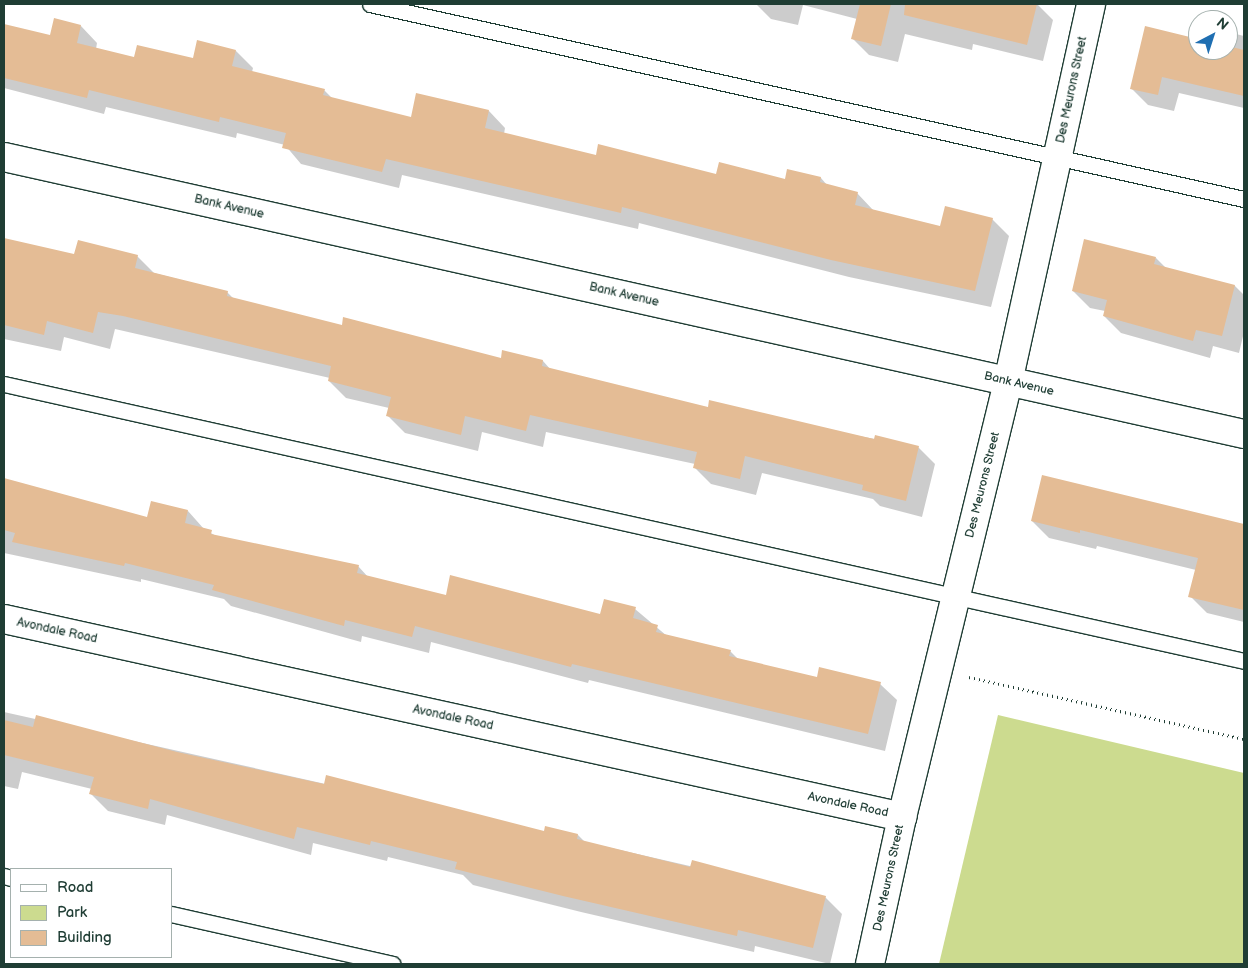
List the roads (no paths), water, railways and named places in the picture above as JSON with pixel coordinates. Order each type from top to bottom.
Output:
[{"type":"street","name":"Des Meurons Street","points":[[870,964],[902,817],[1008,382],[1091,4]]},
{"type":"street","name":"Bank Avenue","points":[[4,157],[1244,434]]},
{"type":"street","name":"Avondale Road","points":[[4,619],[902,817]]},
{"type":"lane","points":[[370,4],[1244,199]]},
{"type":"lane","points":[[4,384],[956,595],[1244,661]]},
{"type":"lane","points":[[172,914],[392,964]]}]
